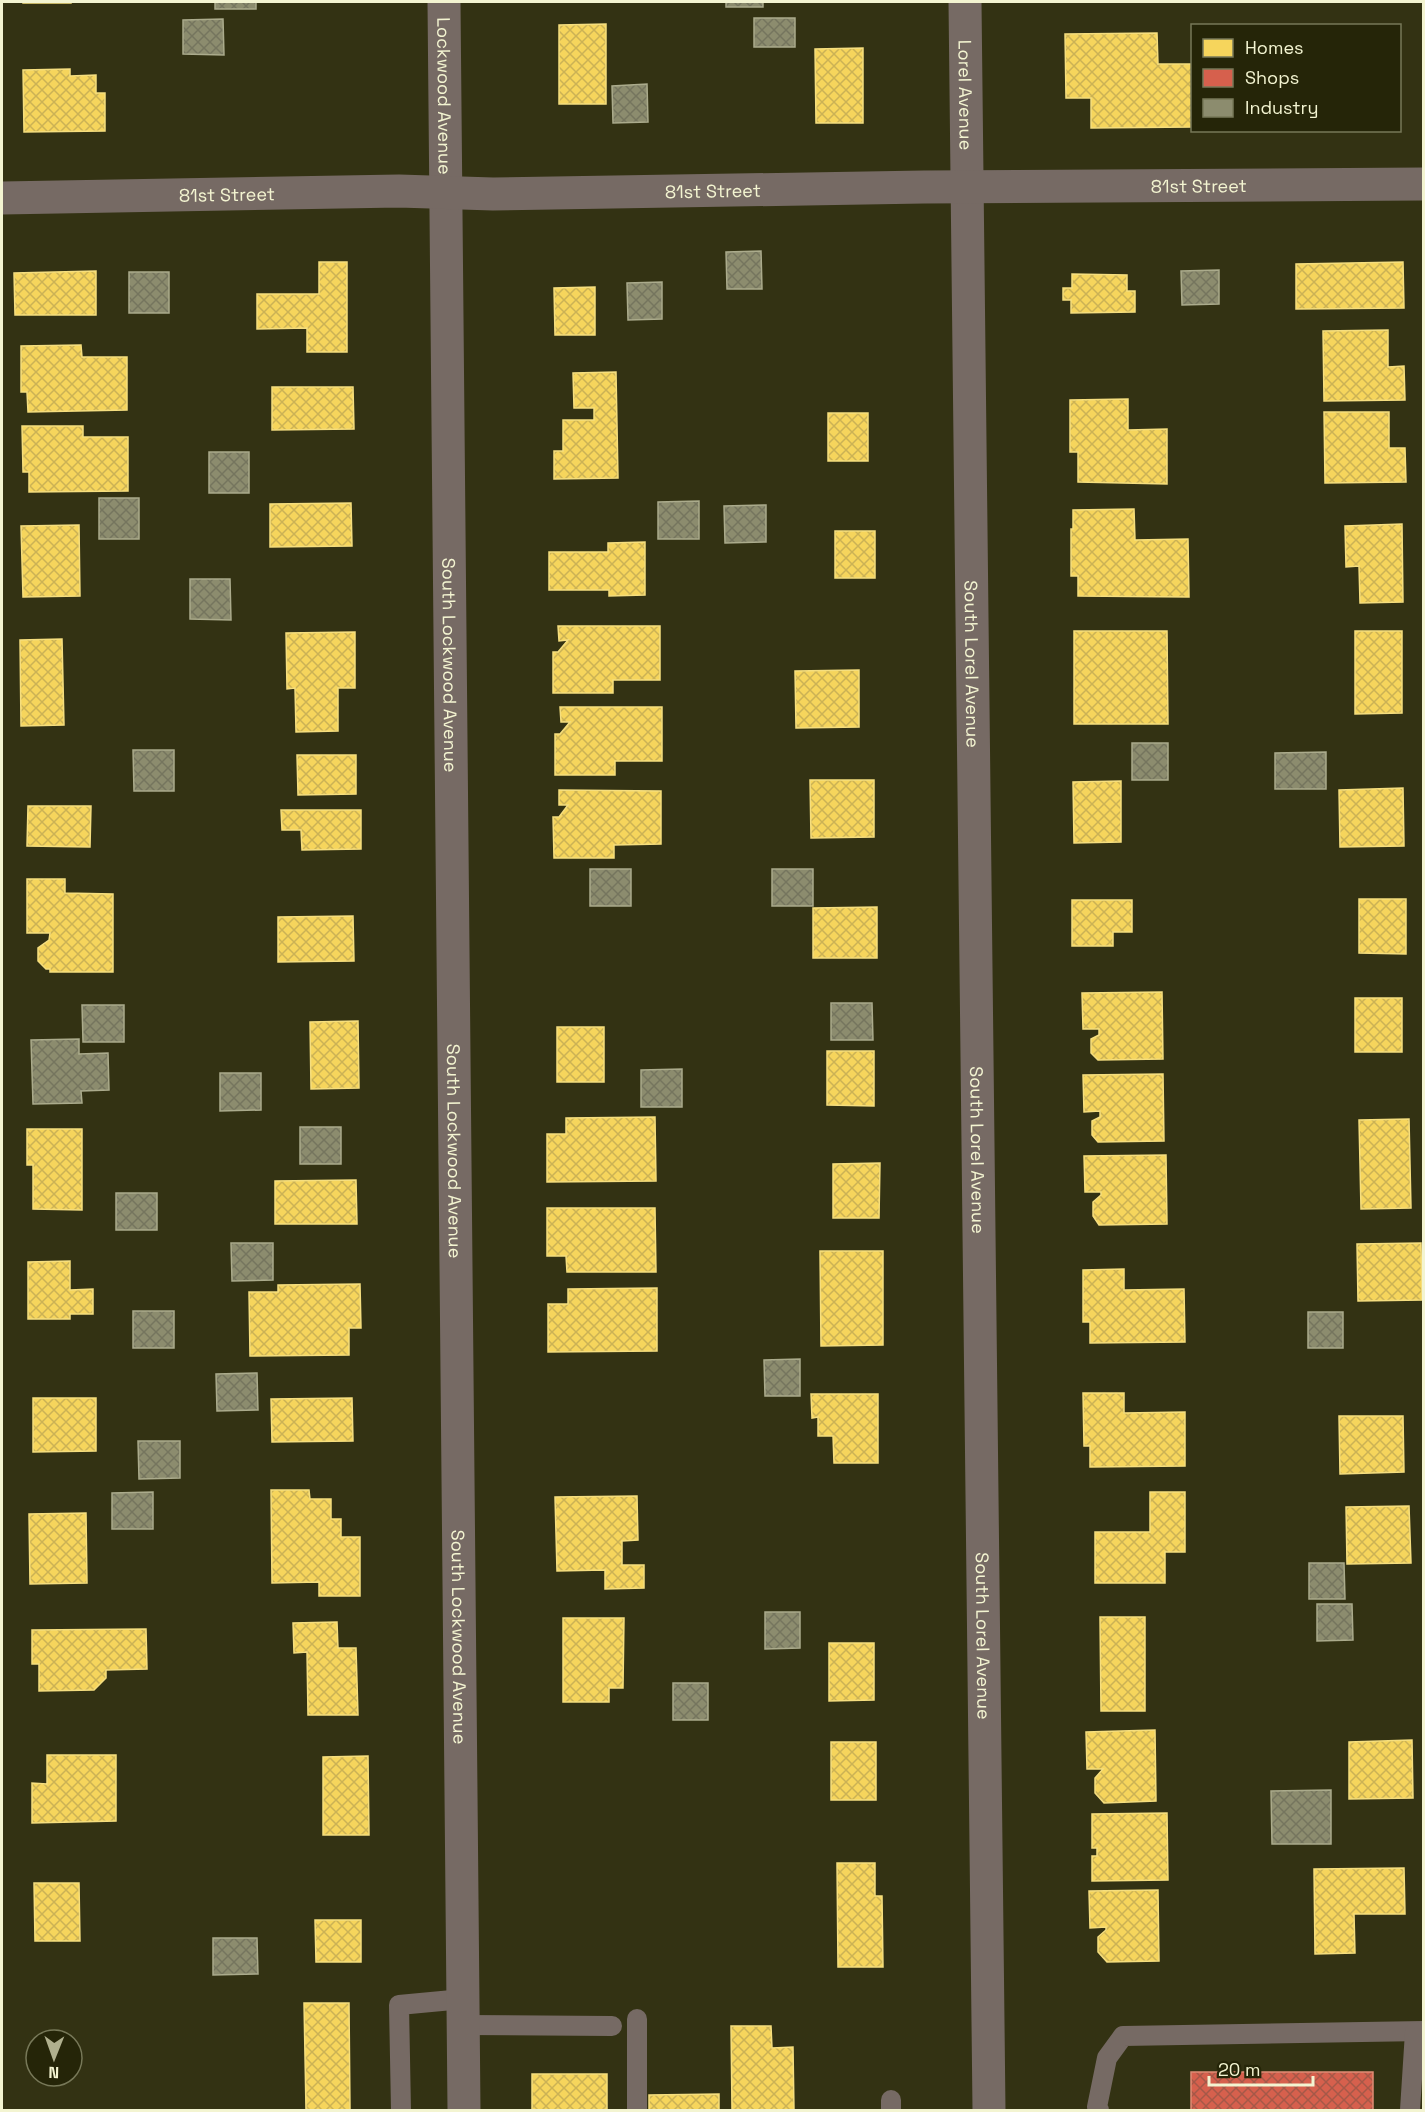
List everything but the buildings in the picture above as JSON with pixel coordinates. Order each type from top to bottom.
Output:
[{"type":"street","name":"Lockwood Avenue","points":[[444,2],[445,192]]},
{"type":"street","name":"Lorel Avenue","points":[[965,2],[966,187]]},
{"type":"street","name":"81st Street","points":[[2,198],[399,191],[493,194],[966,187],[1424,184]]},
{"type":"street","name":"South Lorel Avenue","points":[[966,187],[989,2110]]},
{"type":"street","name":"South Lockwood Avenue","points":[[445,192],[464,2110]]},
{"type":"lane","points":[[401,2110],[399,2005],[612,2026]]},
{"type":"lane","points":[[637,2019],[637,2110]]},
{"type":"lane","points":[[1098,2110],[1107,2058],[1123,2036],[1419,2031],[1410,2110]]}]
